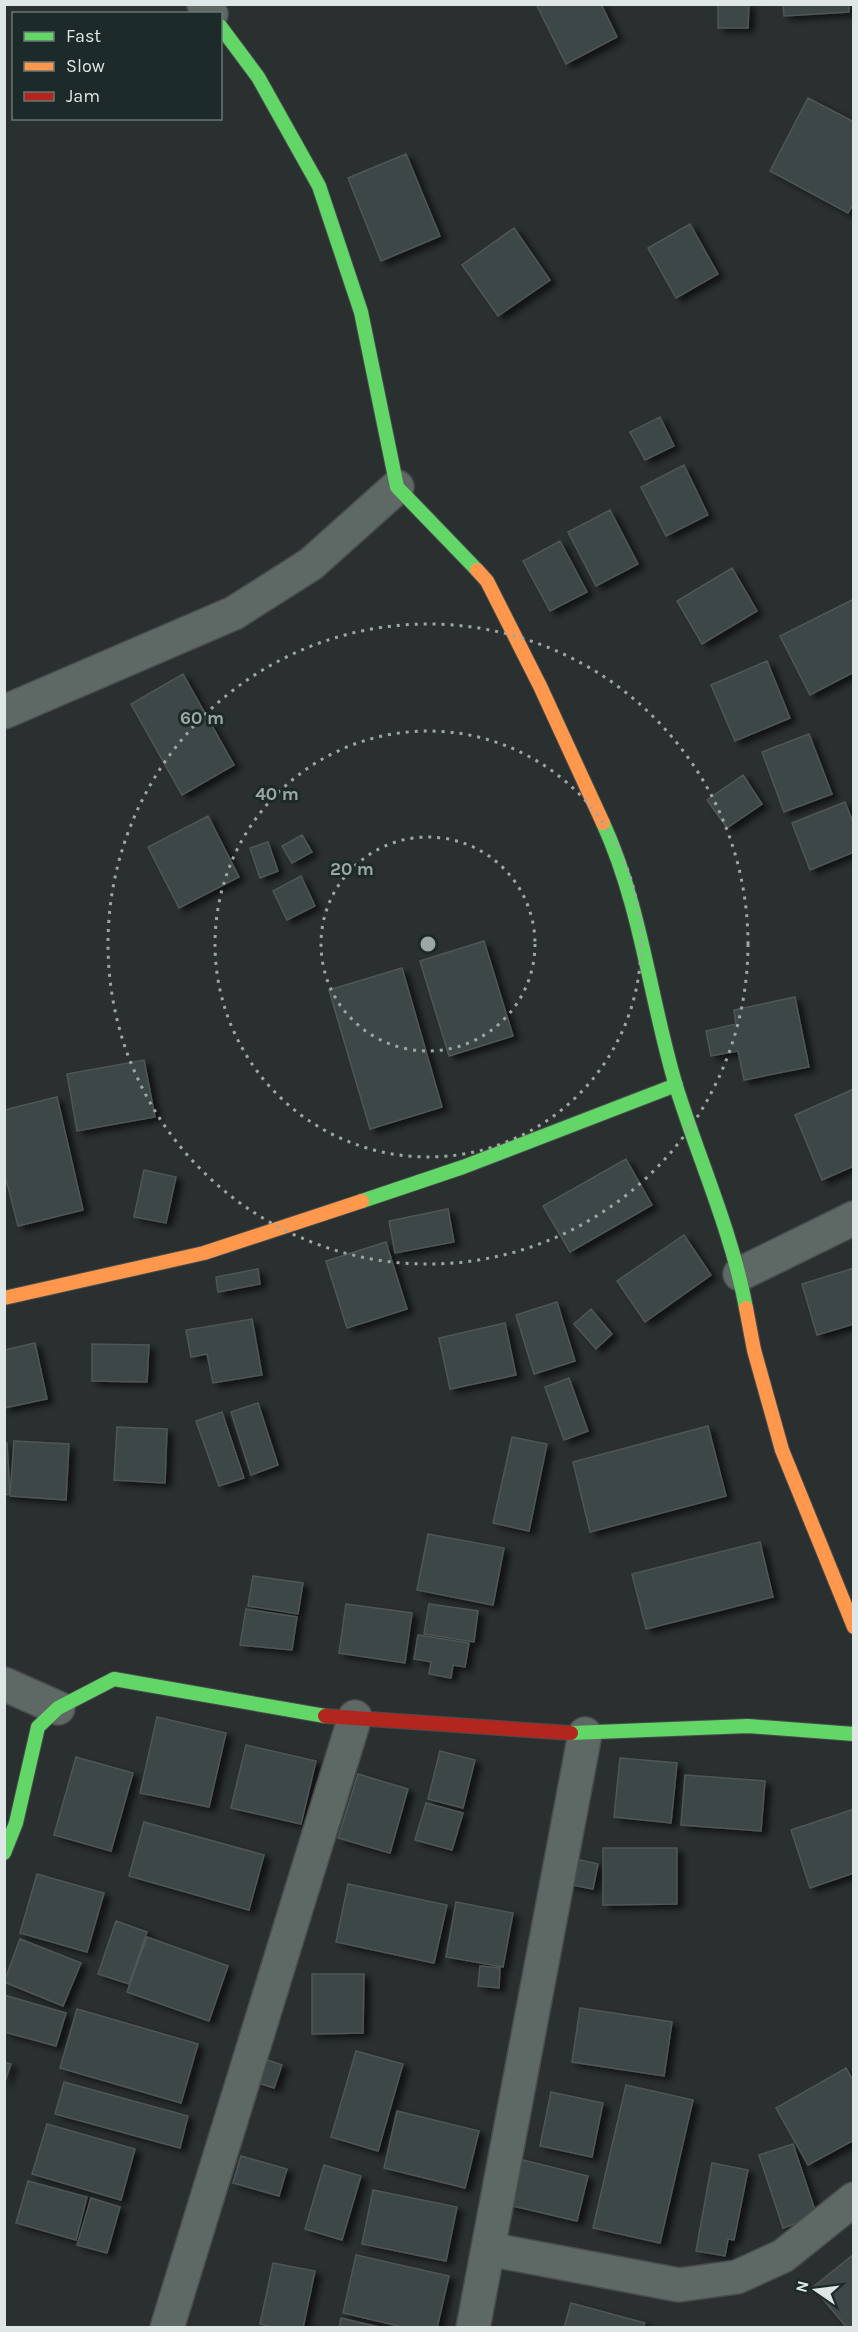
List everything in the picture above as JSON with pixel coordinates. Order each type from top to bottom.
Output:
[{"type":"street","points":[[222,29],[258,76],[319,186],[361,312],[397,487],[487,581],[540,686],[621,862],[676,1085],[740,1274],[754,1350],[782,1450],[854,1627]]},
{"type":"street","points":[[6,709],[234,613],[310,564],[397,487]]},
{"type":"street","points":[[4,1298],[204,1253],[463,1167],[676,1085]]},
{"type":"street","points":[[740,1274],[854,1218]]},
{"type":"street","points":[[4,1853],[16,1823],[38,1726],[58,1708],[114,1679],[323,1716],[585,1734],[748,1726],[854,1734]]},
{"type":"street","points":[[4,1684],[58,1708]]},
{"type":"street","points":[[167,2328],[355,1717]]},
{"type":"street","points":[[473,2328],[585,1734]]},
{"type":"street","points":[[488,2249],[679,2285],[737,2277],[783,2256],[854,2199]]},
{"type":"building","points":[[539,4],[601,4],[617,37],[566,64],[537,6]]},
{"type":"building","points":[[718,4],[749,4],[748,28],[718,28]]},
{"type":"building","points":[[783,4],[849,4],[849,12],[784,16]]},
{"type":"building","points":[[808,98],[854,122],[854,203],[848,213],[770,171]]},
{"type":"building","points":[[406,154],[440,236],[381,261],[348,178]]},
{"type":"building","points":[[690,224],[718,274],[676,298],[648,248]]},
{"type":"building","points":[[514,228],[550,280],[498,316],[462,265]]},
{"type":"building","points":[[660,417],[674,446],[645,460],[630,432]]},
{"type":"building","points":[[684,465],[708,515],[666,536],[641,487]]},
{"type":"building","points":[[610,510],[638,564],[596,586],[568,532]]},
{"type":"building","points":[[560,541],[587,592],[550,611],[523,561]]},
{"type":"building","points":[[732,568],[757,611],[702,644],[677,601]]},
{"type":"building","points":[[854,599],[854,672],[810,695],[780,636]]},
{"type":"building","points":[[767,661],[790,718],[735,741],[711,685]]},
{"type":"building","points":[[183,674],[234,765],[182,795],[131,704]]},
{"type":"building","points":[[809,734],[832,794],[784,812],[762,752]]},
{"type":"building","points":[[743,775],[762,804],[727,828],[707,800]]},
{"type":"building","points":[[845,802],[854,825],[854,852],[810,870],[792,823]]},
{"type":"building","points":[[208,816],[239,877],[179,908],[148,847]]},
{"type":"building","points":[[302,835],[312,852],[292,863],[282,846]]},
{"type":"building","points":[[268,842],[278,871],[260,878],[250,848]]},
{"type":"building","points":[[301,876],[315,906],[287,920],[273,891]]},
{"type":"building","points":[[484,941],[513,1036],[449,1056],[420,961]]},
{"type":"building","points":[[402,968],[442,1107],[370,1129],[329,990]]},
{"type":"building","points":[[795,997],[809,1067],[744,1080],[738,1051],[711,1056],[706,1031],[736,1024],[734,1010]]},
{"type":"building","points":[[144,1060],[155,1117],[77,1131],[67,1074]]},
{"type":"building","points":[[854,1089],[854,1166],[822,1180],[795,1115]]},
{"type":"building","points":[[57,1097],[83,1210],[18,1226],[4,1171],[4,1110]]},
{"type":"building","points":[[626,1159],[652,1205],[570,1252],[543,1206]]},
{"type":"building","points":[[144,1170],[176,1177],[166,1223],[134,1217]]},
{"type":"building","points":[[448,1209],[454,1242],[395,1253],[389,1221]]},
{"type":"building","points":[[684,1235],[711,1275],[645,1322],[617,1281]]},
{"type":"building","points":[[386,1242],[407,1309],[347,1328],[326,1261]]},
{"type":"building","points":[[854,1268],[854,1324],[817,1335],[802,1284]]},
{"type":"building","points":[[258,1269],[260,1284],[218,1292],[216,1277]]},
{"type":"building","points":[[557,1302],[575,1361],[534,1374],[516,1315]]},
{"type":"building","points":[[591,1309],[612,1334],[596,1349],[574,1324]]},
{"type":"building","points":[[252,1319],[262,1375],[213,1383],[207,1354],[191,1357],[186,1330]]},
{"type":"building","points":[[505,1323],[516,1375],[450,1389],[439,1338]]},
{"type":"building","points":[[35,1343],[47,1399],[4,1408],[4,1350]]},
{"type":"building","points":[[92,1344],[149,1345],[147,1382],[92,1381]]},
{"type":"building","points":[[569,1378],[588,1431],[564,1440],[545,1387]]},
{"type":"building","points":[[258,1403],[278,1465],[251,1475],[231,1412]]},
{"type":"building","points":[[222,1412],[244,1478],[219,1486],[196,1421]]},
{"type":"building","points":[[708,1426],[726,1496],[590,1532],[573,1462]]},
{"type":"building","points":[[117,1427],[167,1429],[165,1483],[114,1480]]},
{"type":"building","points":[[512,1437],[547,1444],[529,1531],[493,1523]]},
{"type":"building","points":[[14,1441],[69,1444],[66,1500],[10,1496]]},
{"type":"building","points":[[7,1443],[10,1494],[4,1495],[4,1444]]},
{"type":"building","points":[[428,1534],[504,1548],[493,1605],[417,1590]]},
{"type":"building","points":[[760,1542],[773,1597],[646,1629],[632,1574]]},
{"type":"building","points":[[253,1576],[303,1583],[298,1614],[248,1606]]},
{"type":"building","points":[[346,1604],[412,1613],[405,1663],[339,1653]]},
{"type":"building","points":[[429,1604],[478,1611],[474,1642],[424,1634]]},
{"type":"building","points":[[246,1609],[297,1617],[292,1650],[240,1645]]},
{"type":"building","points":[[418,1635],[469,1643],[465,1667],[453,1665],[451,1678],[429,1674],[431,1662],[414,1659]]},
{"type":"building","points":[[157,1717],[226,1733],[209,1807],[140,1793]]},
{"type":"building","points":[[246,1745],[316,1761],[301,1824],[231,1808]]},
{"type":"building","points":[[440,1751],[475,1760],[463,1808],[428,1799]]},
{"type":"building","points":[[76,1757],[133,1773],[111,1851],[54,1835]]},
{"type":"building","points":[[620,1758],[677,1763],[671,1823],[614,1817]]},
{"type":"building","points":[[358,1774],[408,1789],[390,1853],[338,1838]]},
{"type":"building","points":[[685,1775],[765,1781],[761,1831],[681,1825]]},
{"type":"building","points":[[426,1803],[463,1813],[452,1850],[415,1840]]},
{"type":"building","points":[[854,1809],[854,1873],[810,1888],[791,1830]]},
{"type":"building","points":[[144,1822],[264,1855],[249,1910],[129,1876]]},
{"type":"building","points":[[603,1848],[677,1848],[677,1904],[603,1905]]},
{"type":"building","points":[[572,1858],[598,1864],[593,1889],[567,1884]]},
{"type":"building","points":[[37,1874],[104,1893],[87,1952],[20,1933]]},
{"type":"building","points":[[348,1884],[447,1905],[434,1963],[336,1942]]},
{"type":"building","points":[[456,1902],[513,1913],[503,1967],[446,1957]]},
{"type":"building","points":[[116,1921],[147,1932],[129,1984],[98,1974]]},
{"type":"building","points":[[147,1937],[228,1966],[209,2021],[127,1992]]},
{"type":"building","points":[[20,1939],[81,1963],[63,2006],[4,1982]]},
{"type":"building","points":[[480,1966],[500,1968],[499,1988],[478,1986]]},
{"type":"building","points":[[312,1974],[364,1974],[363,2033],[312,2034]]},
{"type":"building","points":[[4,1995],[66,2013],[56,2046],[4,2032]]},
{"type":"building","points":[[580,2008],[672,2022],[664,2076],[572,2062]]},
{"type":"building","points":[[77,2009],[198,2044],[181,2103],[60,2068]]},
{"type":"building","points":[[356,2051],[403,2064],[378,2151],[331,2137]]},
{"type":"building","points":[[262,2058],[282,2065],[274,2088],[255,2082]]},
{"type":"building","points":[[4,2062],[11,2064],[4,2084]]},
{"type":"building","points":[[846,2068],[854,2082],[854,2140],[808,2165],[776,2108]]},
{"type":"building","points":[[64,2082],[188,2116],[180,2148],[55,2114]]},
{"type":"building","points":[[626,2085],[693,2100],[660,2243],[593,2228]]},
{"type":"building","points":[[551,2092],[603,2103],[592,2157],[540,2146]]},
{"type":"building","points":[[397,2111],[479,2131],[465,2188],[384,2168]]},
{"type":"building","points":[[47,2124],[135,2149],[121,2200],[32,2174]]},
{"type":"building","points":[[793,2144],[817,2216],[783,2228],[759,2155]]},
{"type":"building","points":[[241,2156],[287,2169],[279,2196],[233,2183]]},
{"type":"building","points":[[519,2159],[588,2176],[577,2221],[508,2205]]},
{"type":"building","points":[[712,2163],[748,2170],[734,2240],[728,2239],[725,2256],[696,2251]]},
{"type":"building","points":[[324,2165],[361,2176],[342,2240],[305,2229]]},
{"type":"building","points":[[28,2181],[87,2197],[76,2240],[16,2223]]},
{"type":"building","points":[[373,2190],[457,2207],[446,2261],[362,2244]]},
{"type":"building","points":[[91,2198],[120,2207],[107,2253],[77,2245]]},
{"type":"building","points":[[854,2254],[854,2328],[847,2328],[813,2287]]},
{"type":"building","points":[[356,2255],[449,2276],[437,2328],[407,2328],[343,2313]]},
{"type":"building","points":[[273,2263],[315,2271],[303,2328],[275,2328],[260,2324]]},
{"type":"building","points":[[571,2303],[645,2323],[643,2328],[564,2328]]},
{"type":"building","points":[[341,2318],[383,2328],[339,2328]]},
{"type":"traffic: fast","points":[[222,29],[258,77],[319,186],[361,312],[397,487],[477,570]]},
{"type":"traffic: fast","points":[[603,823],[627,887],[676,1086],[724,1224],[746,1308]]},
{"type":"traffic: fast","points":[[362,1201],[463,1167],[676,1085]]},
{"type":"traffic: fast","points":[[4,1853],[16,1823],[38,1727],[58,1708],[114,1679],[325,1716]]},
{"type":"traffic: fast","points":[[571,1733],[748,1726],[854,1734]]},
{"type":"traffic: slow","points":[[477,570],[487,581],[540,686],[603,823]]},
{"type":"traffic: slow","points":[[4,1298],[204,1253],[362,1201]]},
{"type":"traffic: slow","points":[[746,1308],[754,1350],[782,1450],[854,1627]]},
{"type":"traffic: jam","points":[[325,1716],[571,1733]]}]
